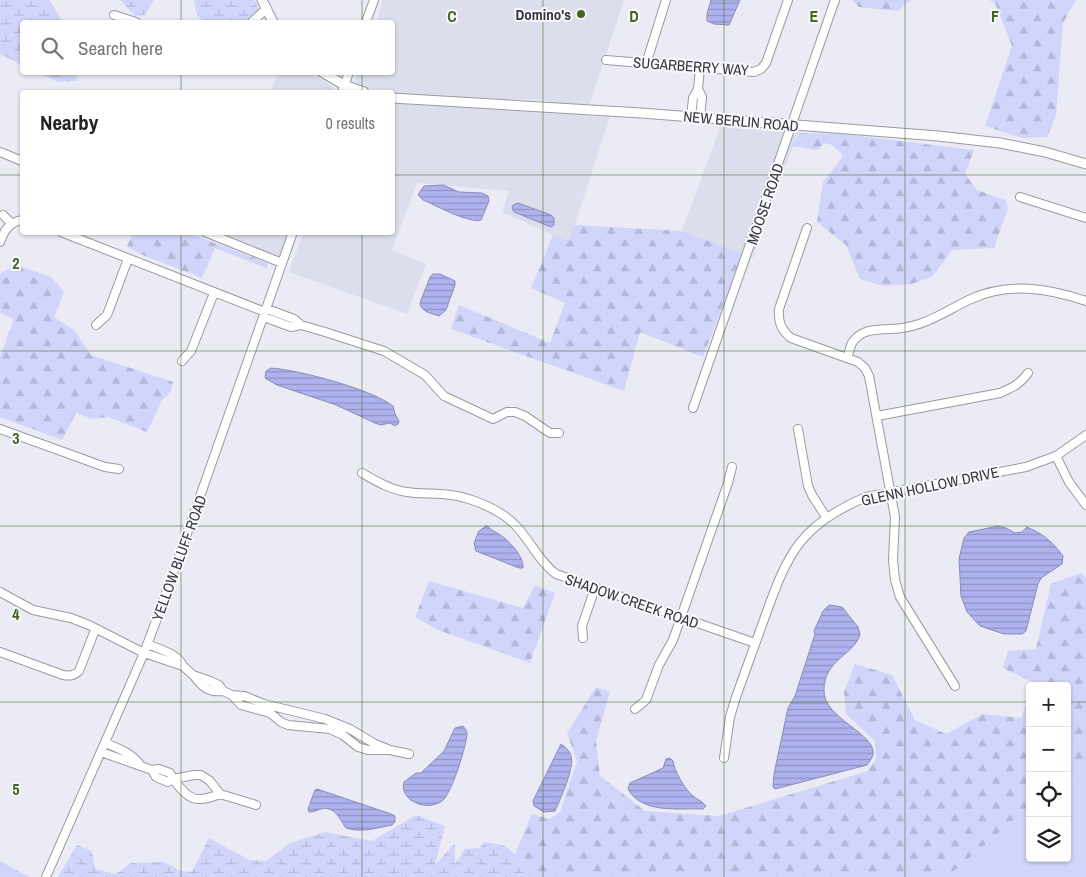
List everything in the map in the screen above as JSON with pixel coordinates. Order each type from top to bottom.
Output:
[{"type":"main road","points":[[262,0],[272,20]]},
{"type":"main road","points":[[326,75],[343,89]]},
{"type":"main road","name":"NEW BERLIN ROAD","points":[[395,98],[695,117],[938,136],[1000,143],[1045,152],[1086,164]]},
{"type":"street","points":[[367,20],[374,0]]},
{"type":"street","points":[[646,64],[666,0]]},
{"type":"street","name":"SUGARBERRY WAY","points":[[606,60],[754,72],[761,69],[766,63],[788,0]]},
{"type":"street","name":"MOOSE ROAD","points":[[693,408],[836,0]]},
{"type":"street","points":[[254,20],[266,9]]},
{"type":"street","points":[[114,15],[130,20]]},
{"type":"street","points":[[695,117],[693,98],[698,89],[700,67]]},
{"type":"street","points":[[343,89],[348,75]]},
{"type":"street","points":[[0,152],[20,160]]},
{"type":"street","points":[[1020,197],[1086,218]]},
{"type":"street","points":[[3,215],[11,223]]},
{"type":"street","points":[[0,242],[11,223],[20,221]]},
{"type":"street","points":[[808,228],[779,309],[778,318],[780,326],[791,338],[858,362],[869,376],[895,517],[893,560],[895,580],[900,597],[955,686]]},
{"type":"street","points":[[68,235],[265,313],[294,319],[301,325],[384,351],[425,375],[444,396],[480,414],[494,419],[507,412],[515,412],[525,416],[550,433],[559,433]]},
{"type":"street","points":[[212,235],[282,263]]},
{"type":"street","name":"YELLOW BLUFF ROAD","points":[[46,877],[144,653],[186,540],[292,235]]},
{"type":"street","points":[[96,325],[106,315],[128,259]]},
{"type":"street","points":[[847,358],[852,343],[858,336],[867,331],[913,326],[928,321],[970,299],[987,293],[1023,288],[1041,289],[1086,301]]},
{"type":"street","points":[[182,361],[191,351],[214,293]]},
{"type":"street","points":[[877,416],[1000,393],[1022,382],[1028,373]]},
{"type":"street","points":[[0,429],[105,467],[119,469]]},
{"type":"street","points":[[798,429],[808,486],[826,517]]},
{"type":"street","name":"GLENN HOLLOW DRIVE","points":[[724,758],[730,717],[736,697],[780,574],[798,544],[826,517],[842,507],[866,497],[1026,466],[1056,456],[1086,435]]},
{"type":"street","points":[[1056,456],[1069,482],[1086,505]]},
{"type":"street","points":[[635,709],[646,700],[659,666],[673,640],[732,467]]},
{"type":"street","name":"SHADOW CREEK ROAD","points":[[362,473],[380,484],[406,492],[456,496],[500,513],[516,525],[525,535],[551,570],[562,576],[755,644]]},
{"type":"street","points":[[583,638],[582,626],[594,588]]},
{"type":"street","points":[[0,592],[33,610],[71,618],[144,653],[183,666],[194,675],[210,681],[232,695],[244,696],[264,704],[325,718],[350,728],[366,740],[390,750],[409,754]]},
{"type":"street","points":[[0,652],[70,676],[79,671],[96,630]]},
{"type":"street","points":[[147,644],[175,655],[183,666]]},
{"type":"street","points":[[232,695],[241,705],[270,713],[288,725],[330,729],[368,750],[390,750]]},
{"type":"street","points":[[105,743],[128,752],[135,757],[141,766]]},
{"type":"street","points":[[101,752],[152,770],[159,769],[165,771],[170,774],[182,791],[194,799],[205,800],[220,794]]},
{"type":"street","points":[[124,761],[128,752]]},
{"type":"street","points":[[173,779],[201,775],[210,781],[220,794],[256,805]]},
{"type":"shaded area","points":[[382,0],[624,0],[589,106],[557,104],[544,100],[491,101],[395,93],[395,90],[378,90],[358,85],[355,80],[356,75],[395,75],[395,20],[377,20]]},
{"type":"shaded area","points":[[711,0],[740,0],[729,25],[714,24],[707,21]]},
{"type":"shaded area","points":[[277,75],[314,75],[332,86],[334,90],[272,90]]},
{"type":"shaded area","points":[[395,103],[610,117],[569,242],[502,212],[509,191],[417,183],[392,250],[426,264],[407,314],[289,272],[302,235],[395,235]]},
{"type":"shaded area","points":[[721,125],[798,130],[800,133],[793,146],[753,258],[682,231]]},
{"type":"shaded area","points":[[443,185],[459,192],[482,193],[488,196],[489,201],[481,220],[469,219],[452,213],[423,200],[418,195],[424,186]]},
{"type":"shaded area","points":[[518,203],[551,215],[554,218],[554,225],[551,227],[514,212],[513,205]]},
{"type":"shaded area","points":[[220,235],[287,235],[277,266],[217,243]]},
{"type":"shaded area","points":[[433,274],[440,274],[455,281],[446,310],[439,316],[424,310],[420,303],[430,277]]},
{"type":"shaded area","points":[[271,368],[316,376],[369,393],[393,406],[399,421],[398,424],[395,426],[390,423],[381,425],[336,405],[277,385],[265,378],[266,371]]},
{"type":"shaded area","points":[[486,526],[514,548],[521,558],[523,568],[476,551],[474,543],[479,531]]},
{"type":"shaded area","points":[[998,526],[1015,533],[1022,532],[1027,527],[1038,532],[1047,538],[1063,556],[1062,564],[1041,578],[1026,631],[1022,634],[1004,634],[980,626],[967,612],[961,596],[959,559],[964,538],[969,532]]},
{"type":"shaded area","points":[[829,605],[842,607],[858,627],[860,634],[852,647],[829,671],[825,680],[826,700],[840,718],[867,740],[872,747],[873,755],[867,765],[775,789],[773,787],[774,774],[788,708],[795,696],[815,634],[814,631],[823,611]]},
{"type":"shaded area","points":[[463,726],[467,733],[464,748],[454,780],[446,797],[436,804],[429,805],[422,805],[410,799],[406,795],[404,782],[416,773],[421,773],[444,751],[455,728]]},
{"type":"shaded area","points":[[561,744],[571,756],[571,768],[555,811],[544,812],[534,806],[533,801]]},
{"type":"shaded area","points":[[670,758],[687,789],[706,806],[703,809],[672,809],[651,806],[642,803],[628,789],[630,783],[663,768],[666,759]]},
{"type":"shaded area","points":[[317,789],[391,814],[395,816],[395,822],[392,825],[369,829],[346,828],[330,809],[309,812],[308,809]]},
{"type":"green space","points":[[0,0],[49,0],[62,20],[20,20],[20,64],[0,54]]},
{"type":"green space","points":[[120,0],[154,0],[145,15],[135,16]]},
{"type":"green space","points":[[194,0],[255,0],[258,9],[249,20],[202,20],[197,15]]},
{"type":"green space","points":[[852,0],[911,0],[898,11],[859,7]]},
{"type":"green space","points":[[989,0],[1076,0],[1063,23],[1056,115],[1047,137],[1022,138],[985,126],[1012,46],[995,3]]},
{"type":"green space","points":[[42,75],[76,75],[77,81],[58,82]]},
{"type":"green space","points":[[800,133],[842,134],[974,150],[965,174],[977,190],[1005,200],[1008,208],[994,248],[952,250],[933,276],[912,284],[883,286],[860,279],[846,245],[817,222],[823,182],[841,159],[842,154],[832,145],[824,143],[818,150],[793,146]]},
{"type":"green space","points":[[574,225],[682,231],[743,254],[703,357],[640,332],[624,391],[451,329],[459,305],[550,343],[565,303],[531,288],[553,235],[569,241]]},
{"type":"green space","points":[[132,235],[193,235],[268,263],[266,268],[215,248],[202,278],[140,254],[127,246]]},
{"type":"green space","points":[[16,265],[51,277],[64,292],[54,317],[75,331],[91,355],[173,382],[171,391],[162,400],[147,432],[108,417],[92,419],[76,413],[62,440],[0,417],[0,357],[14,319],[0,313],[0,274]]},
{"type":"green space","points":[[1081,573],[1086,578],[1086,772],[1071,777],[1071,682],[1032,682],[1003,668],[1008,651],[1036,649],[1051,584]]},
{"type":"green space","points":[[429,581],[523,608],[535,585],[555,593],[530,663],[438,630],[415,617]]},
{"type":"green space","points":[[855,664],[892,675],[915,720],[946,734],[983,714],[1021,718],[1026,705],[1026,809],[947,877],[527,877],[515,854],[532,814],[550,819],[560,812],[577,761],[567,733],[596,687],[610,692],[596,741],[600,776],[645,811],[719,816],[868,771],[876,759],[875,741],[846,714],[844,692]]},
{"type":"green space","points":[[1086,772],[1086,877],[947,877],[1026,809],[1026,862],[1071,862],[1071,777]]},
{"type":"green space","points":[[416,815],[445,826],[435,865],[455,843],[455,864],[465,849],[480,848],[484,842],[494,843],[512,851],[527,877],[58,877],[77,845],[92,851],[95,869],[116,874],[131,863],[164,862],[181,871],[192,872],[209,838],[249,860],[266,861],[290,843],[325,832],[372,841]]},
{"type":"green space","points":[[0,861],[29,877],[0,877]]},
{"type":"place","name":"Domino's","points":[[581,14]]}]
